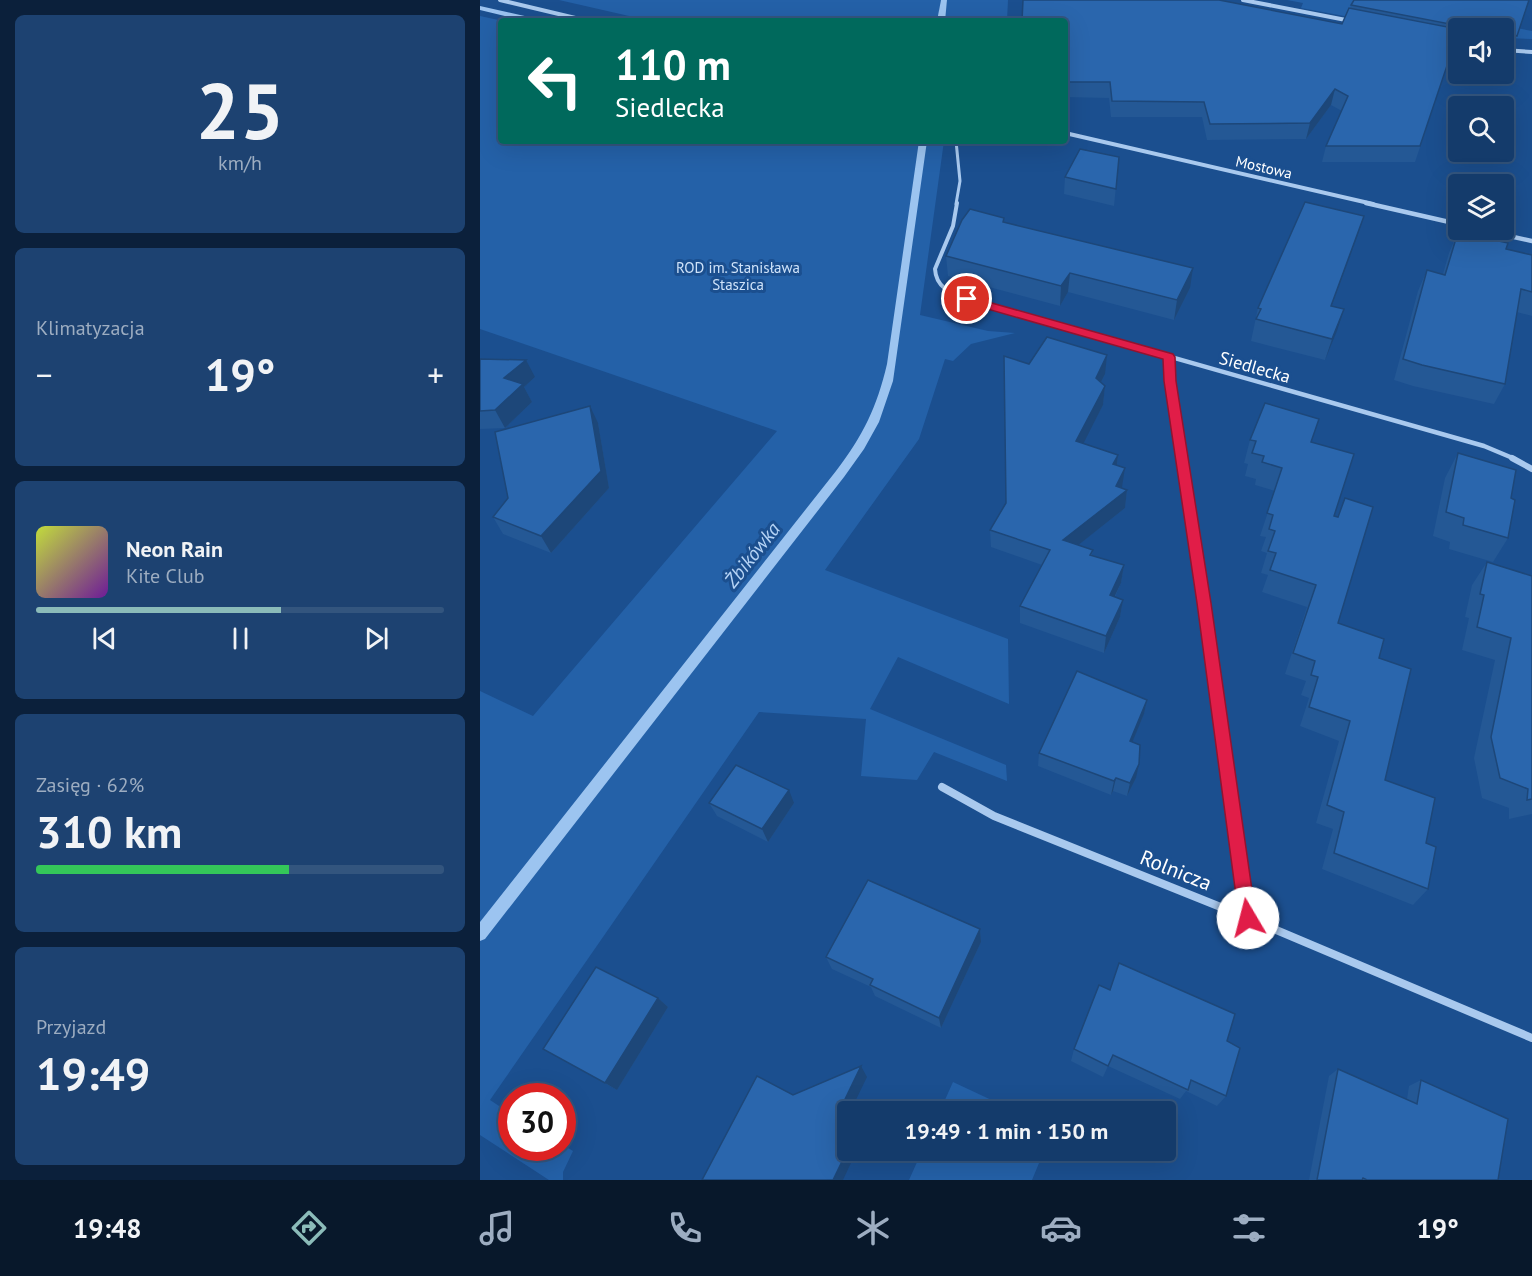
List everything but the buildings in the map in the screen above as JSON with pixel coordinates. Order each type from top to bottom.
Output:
[{"type":"street","points":[[500,0],[575,18]]},
{"type":"street","points":[[1243,0],[1356,22]]},
{"type":"street","points":[[1514,51],[1532,52]]},
{"type":"street","name":"Mostowa","points":[[1068,134],[1448,222]]},
{"type":"street","points":[[1514,237],[1532,241]]},
{"type":"street","name":"Siedlecka","points":[[967,299],[1484,446],[1519,461],[1532,470]]},
{"type":"street","points":[[1169,357],[1170,381],[1248,918]]},
{"type":"street","name":"Rolnicza","points":[[942,787],[994,816],[1248,918],[1532,1038]]},
{"type":"lane","points":[[956,144],[960,181],[953,226],[934,269],[934,275],[946,291],[967,299]]},
{"type":"green space","points":[[559,0],[941,0],[938,18],[638,18]]},
{"type":"green space","points":[[947,0],[1008,0],[1007,18],[944,18]]},
{"type":"green space","points":[[1287,0],[1367,0],[1463,18],[1448,18],[1448,35],[1301,8],[1303,3]]},
{"type":"green space","name":"ROD im. Stanisława Staszica","points":[[480,16],[498,20],[498,144],[944,144],[920,315],[988,331],[1015,333],[971,344],[953,361],[945,359],[919,439],[825,570],[1008,639],[1009,704],[898,657],[870,709],[1006,765],[1007,781],[934,752],[917,780],[861,776],[866,719],[759,712],[502,1083],[498,1083],[498,1088],[490,1100],[498,1105],[498,1147],[480,1135],[480,691],[533,716],[777,431],[480,329]]},
{"type":"green space","points":[[1514,28],[1532,31],[1532,39],[1514,38]]},
{"type":"green space","points":[[953,1082],[994,1101],[944,1101]]},
{"type":"green space","points":[[520,1161],[568,1161],[563,1172],[563,1180],[549,1180]]},
{"type":"green space","points":[[917,1161],[1040,1161],[1032,1180],[909,1180]]},
{"type":"waterway","name":"Żbikówka","points":[[941,18],[944,0]]},
{"type":"waterway","points":[[480,8],[522,18]]},
{"type":"waterway","name":"Żbikówka","points":[[480,934],[860,447],[879,410],[892,364],[923,144]]},
{"type":"route","points":[[967,299],[1169,357],[1170,381],[1248,918]]}]
